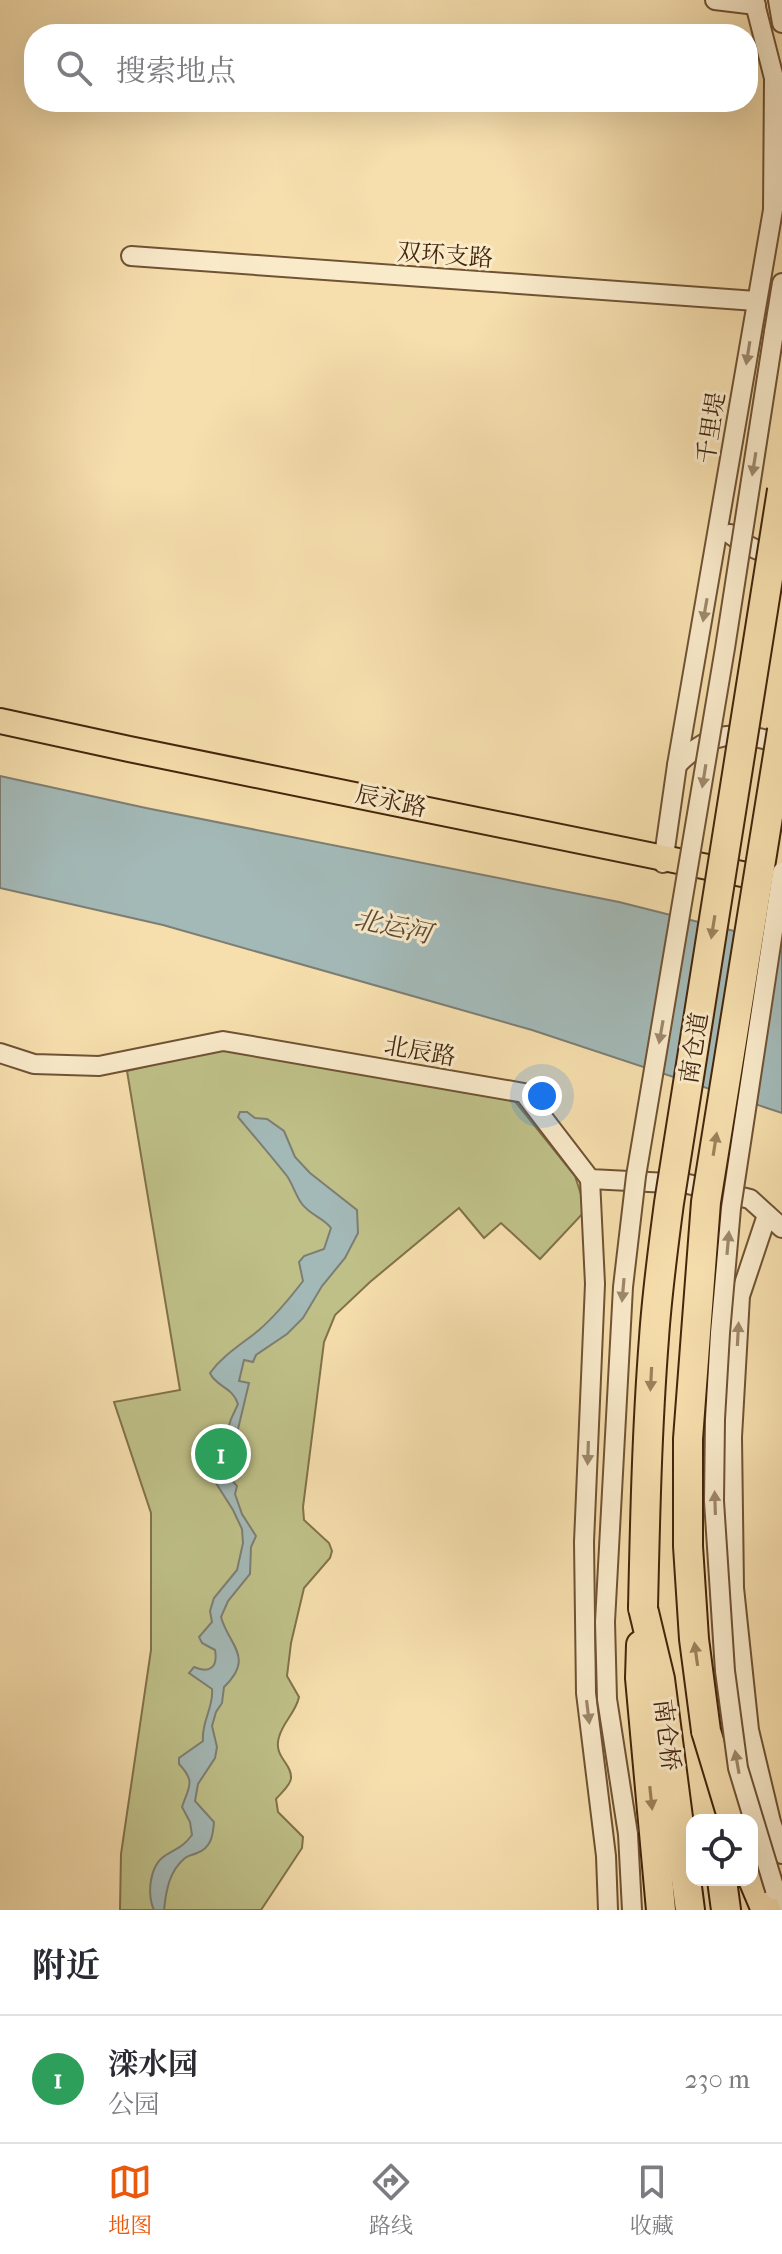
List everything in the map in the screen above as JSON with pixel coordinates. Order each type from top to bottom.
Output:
[{"type":"highway","name":"南仓道","points":[[661,1910],[640,1678],[653,1353],[664,1244],[782,490]]},
{"type":"highway","name":"南仓道","points":[[706,1731],[694,1639],[688,1546],[688,1439],[706,1202],[770,733]]},
{"type":"highway","name":"南仓桥","points":[[643,1608],[660,1679],[690,1910]]},
{"type":"highway","name":"南仓桥","points":[[706,1731],[715,1814]]},
{"type":"highway","points":[[706,1731],[731,1814]]},
{"type":"highway","points":[[723,1886],[726,1910]]},
{"type":"main road","name":"辰永路","points":[[0,721],[663,860]]},
{"type":"main road","name":"辰永路","points":[[0,728],[782,884]]},
{"type":"street","points":[[715,0],[755,2]]},
{"type":"street","points":[[778,0],[782,23]]},
{"type":"street","name":"千里堤","points":[[663,860],[773,210],[774,78],[755,2]]},
{"type":"street","name":"双环支路","points":[[131,256],[756,301]]},
{"type":"street","points":[[632,1910],[628,1834],[607,1699],[605,1622],[623,1287],[636,1176],[718,692],[782,283]]},
{"type":"street","points":[[722,512],[730,534],[756,550],[782,557]]},
{"type":"street","points":[[770,733],[782,575]]},
{"type":"street","points":[[677,765],[707,740],[723,735],[770,733],[782,744]]},
{"type":"street","points":[[769,1896],[738,1768],[725,1671],[714,1501],[715,1419],[731,1208],[782,872]]},
{"type":"street","name":"北辰路","points":[[0,1053],[34,1064],[99,1066],[223,1041],[524,1093],[590,1179]]},
{"type":"street","points":[[608,1910],[606,1856],[586,1693],[584,1542],[595,1284],[590,1179],[688,1184],[750,1199],[782,1228]]},
{"type":"street","points":[[767,1215],[740,1296],[732,1437],[734,1588],[749,1730],[771,1822],[782,1854]]},
{"type":"green space","points":[[218,1049],[514,1100],[575,1176],[586,1210],[540,1259],[501,1223],[484,1238],[459,1208],[335,1315],[324,1342],[303,1507],[304,1520],[329,1543],[332,1551],[330,1558],[304,1588],[287,1676],[299,1697],[278,1744],[280,1755],[291,1773],[291,1781],[276,1799],[278,1812],[303,1837],[302,1848],[261,1910],[120,1910],[121,1854],[151,1650],[151,1513],[114,1402],[180,1390],[127,1071]]},
{"type":"water","name":"北运河","points":[[0,776],[619,902],[782,943],[782,1113],[532,1030],[163,925],[0,888]]},
{"type":"water","points":[[240,1112],[267,1119],[284,1131],[295,1157],[310,1173],[357,1210],[358,1233],[345,1258],[322,1286],[303,1318],[287,1334],[256,1355],[253,1362],[244,1360],[239,1381],[249,1383],[238,1429],[230,1441],[223,1470],[237,1486],[235,1494],[242,1514],[256,1536],[251,1547],[250,1574],[228,1601],[221,1617],[239,1659],[233,1677],[224,1687],[222,1703],[212,1726],[217,1747],[215,1758],[198,1784],[195,1801],[214,1822],[213,1832],[202,1851],[185,1858],[175,1869],[167,1889],[164,1910],[154,1910],[150,1888],[156,1866],[192,1835],[190,1822],[182,1807],[189,1780],[179,1764],[179,1758],[203,1741],[212,1689],[189,1673],[194,1667],[204,1670],[214,1665],[215,1650],[202,1643],[199,1637],[212,1622],[210,1611],[214,1598],[237,1570],[243,1543],[242,1529],[214,1480],[238,1404],[210,1373],[265,1325],[288,1300],[303,1281],[299,1262],[304,1256],[324,1249],[331,1228],[302,1204],[287,1176],[238,1117]]},
{"type":"place","name":"滦水园","points":[[221,1454]]}]
